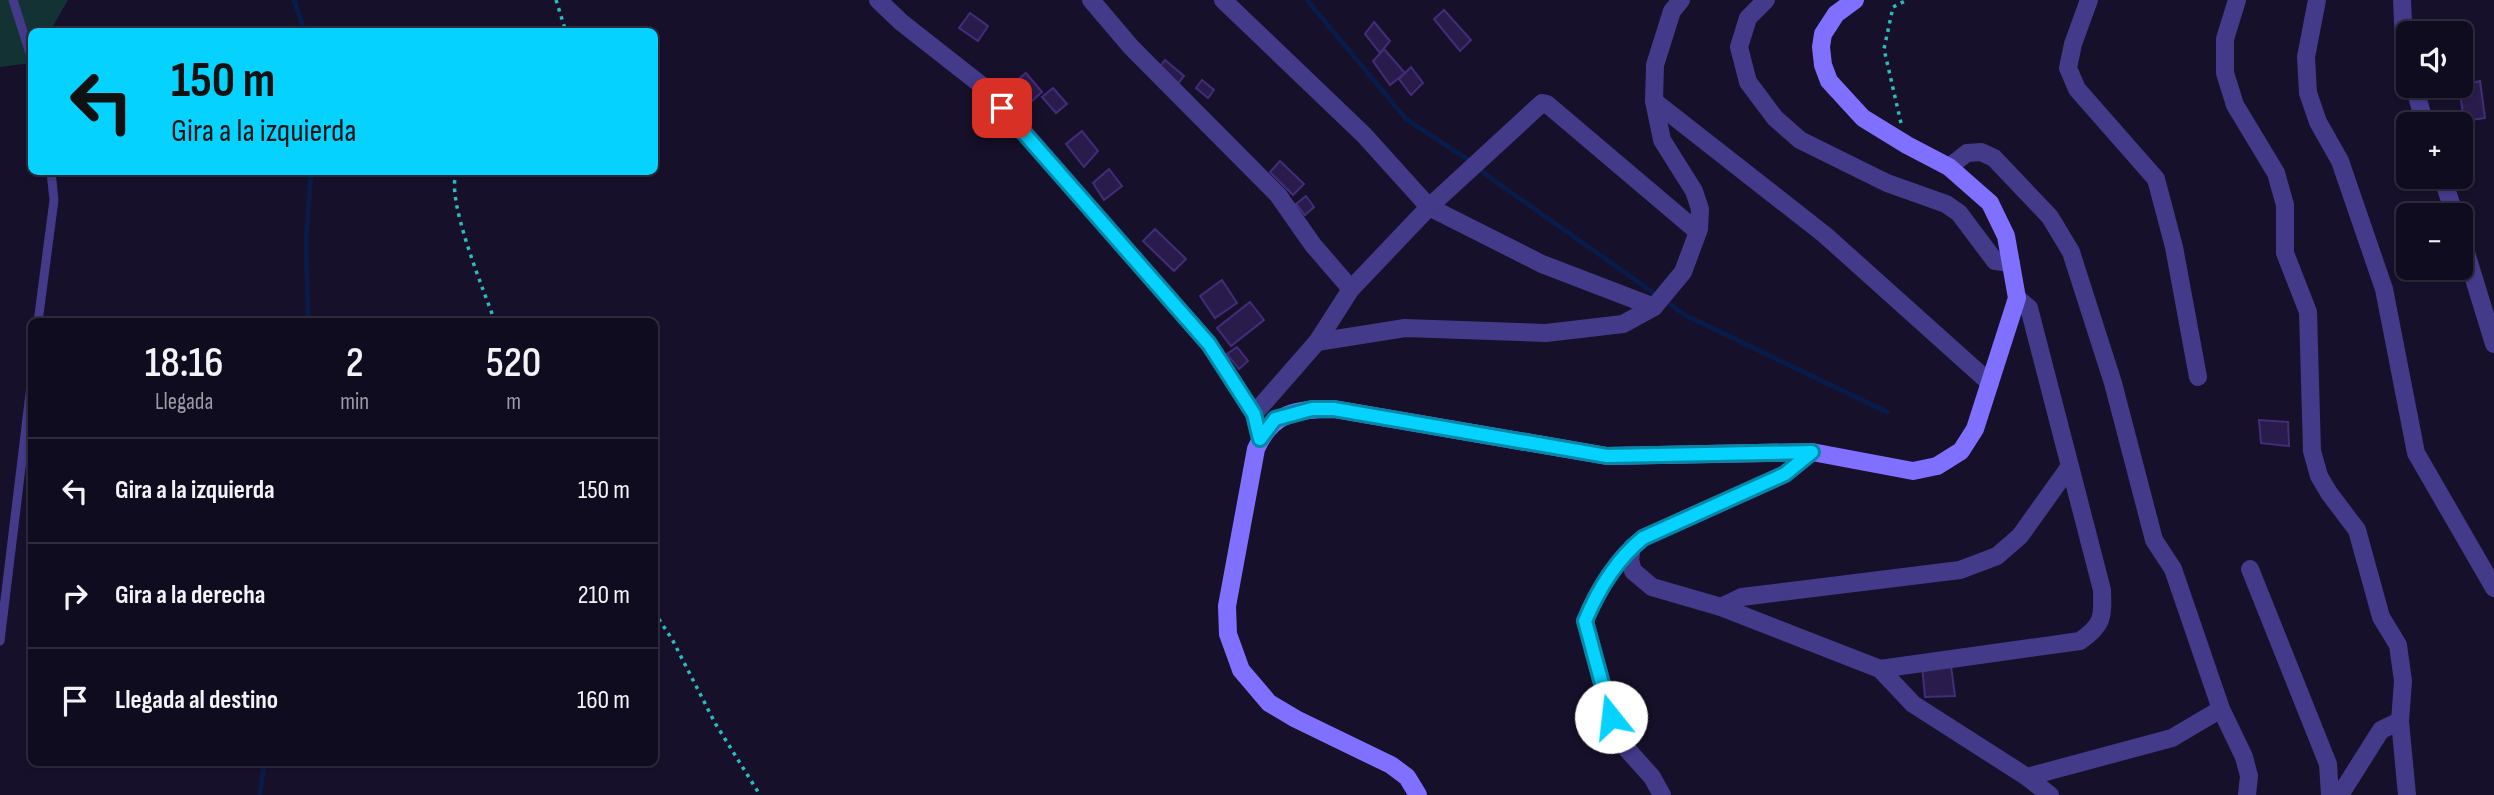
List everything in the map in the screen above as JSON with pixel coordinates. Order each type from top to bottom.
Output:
[{"type":"main road","points":[[1418,795],[1407,777],[1391,765],[1269,703],[1241,670],[1228,634],[1227,606],[1256,449],[1275,419],[1312,409],[1334,409],[1607,456],[1812,452],[1913,471],[1937,466],[1961,452],[1975,429],[2017,298],[2006,236],[1990,203],[1949,167],[1863,118],[1829,81],[1823,65],[1823,34],[1836,14],[1855,0]]},
{"type":"street","points":[[877,0],[985,88],[1209,344],[1254,414],[1260,439]]},
{"type":"street","points":[[1091,0],[1130,47],[1240,153],[1278,195],[1313,245],[1351,289]]},
{"type":"street","points":[[1223,0],[1364,135],[1429,207],[1542,264],[1654,307]]},
{"type":"street","points":[[1317,342],[1405,328],[1546,333],[1623,324],[1654,307],[1683,272],[1698,232],[1700,209],[1694,191],[1662,140],[1654,101],[1655,65],[1672,11],[1681,0]]},
{"type":"street","points":[[1766,0],[1748,19],[1739,47],[1748,82],[1775,118],[1801,140],[1887,183],[1947,204],[1959,214],[1995,261],[2011,263]]},
{"type":"street","points":[[2088,0],[2068,68],[2077,89],[2156,179],[2174,247],[2198,377]]},
{"type":"street","points":[[2237,0],[2225,39],[2225,73],[2235,105],[2276,173],[2285,205],[2285,253],[2308,312],[2312,451],[2319,476],[2357,530],[2381,617],[2398,645],[2403,681],[2399,721],[2407,795]]},
{"type":"street","points":[[2317,0],[2306,57],[2308,93],[2318,122],[2340,161],[2384,289],[2416,453],[2494,588]]},
{"type":"street","points":[[2402,0],[2403,21]]},
{"type":"street","points":[[1654,101],[1825,235],[1990,383]]},
{"type":"street","points":[[1254,414],[1317,342],[1351,289],[1429,207],[1542,103],[1547,104],[1698,232]]},
{"type":"street","points":[[1949,167],[1967,153],[1981,152],[1994,158],[2050,217],[2071,252],[2113,383],[2154,540],[2173,569],[2221,709],[2244,757],[2249,776],[2247,795]]},
{"type":"street","points":[[2473,275],[2494,344]]},
{"type":"street","points":[[1880,669],[2080,641],[2096,629],[2103,616],[2102,590],[2029,308],[2017,298]]},
{"type":"street","points":[[1662,795],[1652,777],[1617,738],[1585,621],[1604,583],[1632,547],[1643,538],[1785,474],[1812,452]]},
{"type":"street","points":[[1721,607],[1742,597],[1960,570],[1997,556],[2020,537],[2070,466]]},
{"type":"street","points":[[1632,547],[1630,560],[1633,571],[1652,587],[1721,607],[1880,669],[1913,704],[2027,777],[2050,795]]},
{"type":"street","points":[[2250,569],[2328,764],[2330,795]]},
{"type":"street","points":[[2027,777],[2172,738],[2221,709]]},
{"type":"street","points":[[2340,795],[2381,730],[2399,721]]},
{"type":"lane","points":[[13,0],[28,47]]},
{"type":"lane","points":[[39,318],[54,200],[51,175]]},
{"type":"lane","points":[[0,641],[28,410]]},
{"type":"path","points":[[556,0],[565,28]]},
{"type":"path","points":[[1907,0],[1893,6],[1884,49],[1907,145]]},
{"type":"path","points":[[455,175],[453,179],[458,213],[494,318]]},
{"type":"path","points":[[658,618],[672,639],[715,723],[760,795]]},
{"type":"green space","points":[[0,0],[68,0],[52,28],[28,28],[28,63],[0,67]]},
{"type":"building","points":[[1444,10],[1471,40],[1460,51],[1434,19]]},
{"type":"building","points":[[970,13],[988,26],[978,41],[959,28]]},
{"type":"building","points":[[1374,22],[1390,41],[1380,53],[1365,34]]},
{"type":"building","points":[[1384,49],[1405,73],[1390,85],[1373,61]]},
{"type":"building","points":[[1165,60],[1184,76],[1176,86],[1157,70]]},
{"type":"building","points":[[1411,67],[1423,83],[1411,95],[1399,79]]},
{"type":"building","points":[[1026,73],[1042,92],[1032,101],[1016,81]]},
{"type":"building","points":[[1202,80],[1214,90],[1208,98],[1196,88]]},
{"type":"building","points":[[2480,81],[2485,118],[2473,120],[2473,112],[2463,112],[2461,98],[2473,98],[2473,83]]},
{"type":"building","points":[[1053,88],[1067,104],[1056,113],[1042,97]]},
{"type":"building","points":[[1082,131],[1098,151],[1084,167],[1066,144]]},
{"type":"building","points":[[1280,161],[1304,184],[1293,195],[1270,172]]},
{"type":"building","points":[[1109,169],[1122,186],[1104,200],[1093,183]]},
{"type":"building","points":[[1306,196],[1314,207],[1305,215],[1296,204]]},
{"type":"building","points":[[1155,229],[1186,259],[1174,271],[1143,241]]},
{"type":"building","points":[[1222,280],[1237,303],[1215,318],[1200,296]]},
{"type":"building","points":[[1250,302],[1264,320],[1231,346],[1217,328]]},
{"type":"building","points":[[1237,347],[1248,361],[1239,369],[1227,354]]},
{"type":"building","points":[[2259,420],[2288,422],[2289,446],[2261,443]]},
{"type":"building","points":[[1922,665],[1951,666],[1955,696],[1925,697]]},
{"type":"waterway","points":[[294,0],[304,28]]},
{"type":"waterway","points":[[1307,0],[1406,119],[1467,159],[1685,315],[1887,412]]},
{"type":"waterway","points":[[308,318],[306,239],[311,175]]},
{"type":"waterway","points":[[260,795],[264,766]]},
{"type":"route","points":[[1002,108],[1209,344],[1254,414],[1260,439],[1275,419],[1312,409],[1334,409],[1607,456],[1812,452],[1785,474],[1643,538],[1632,547],[1604,583],[1585,621],[1611,717]]}]
